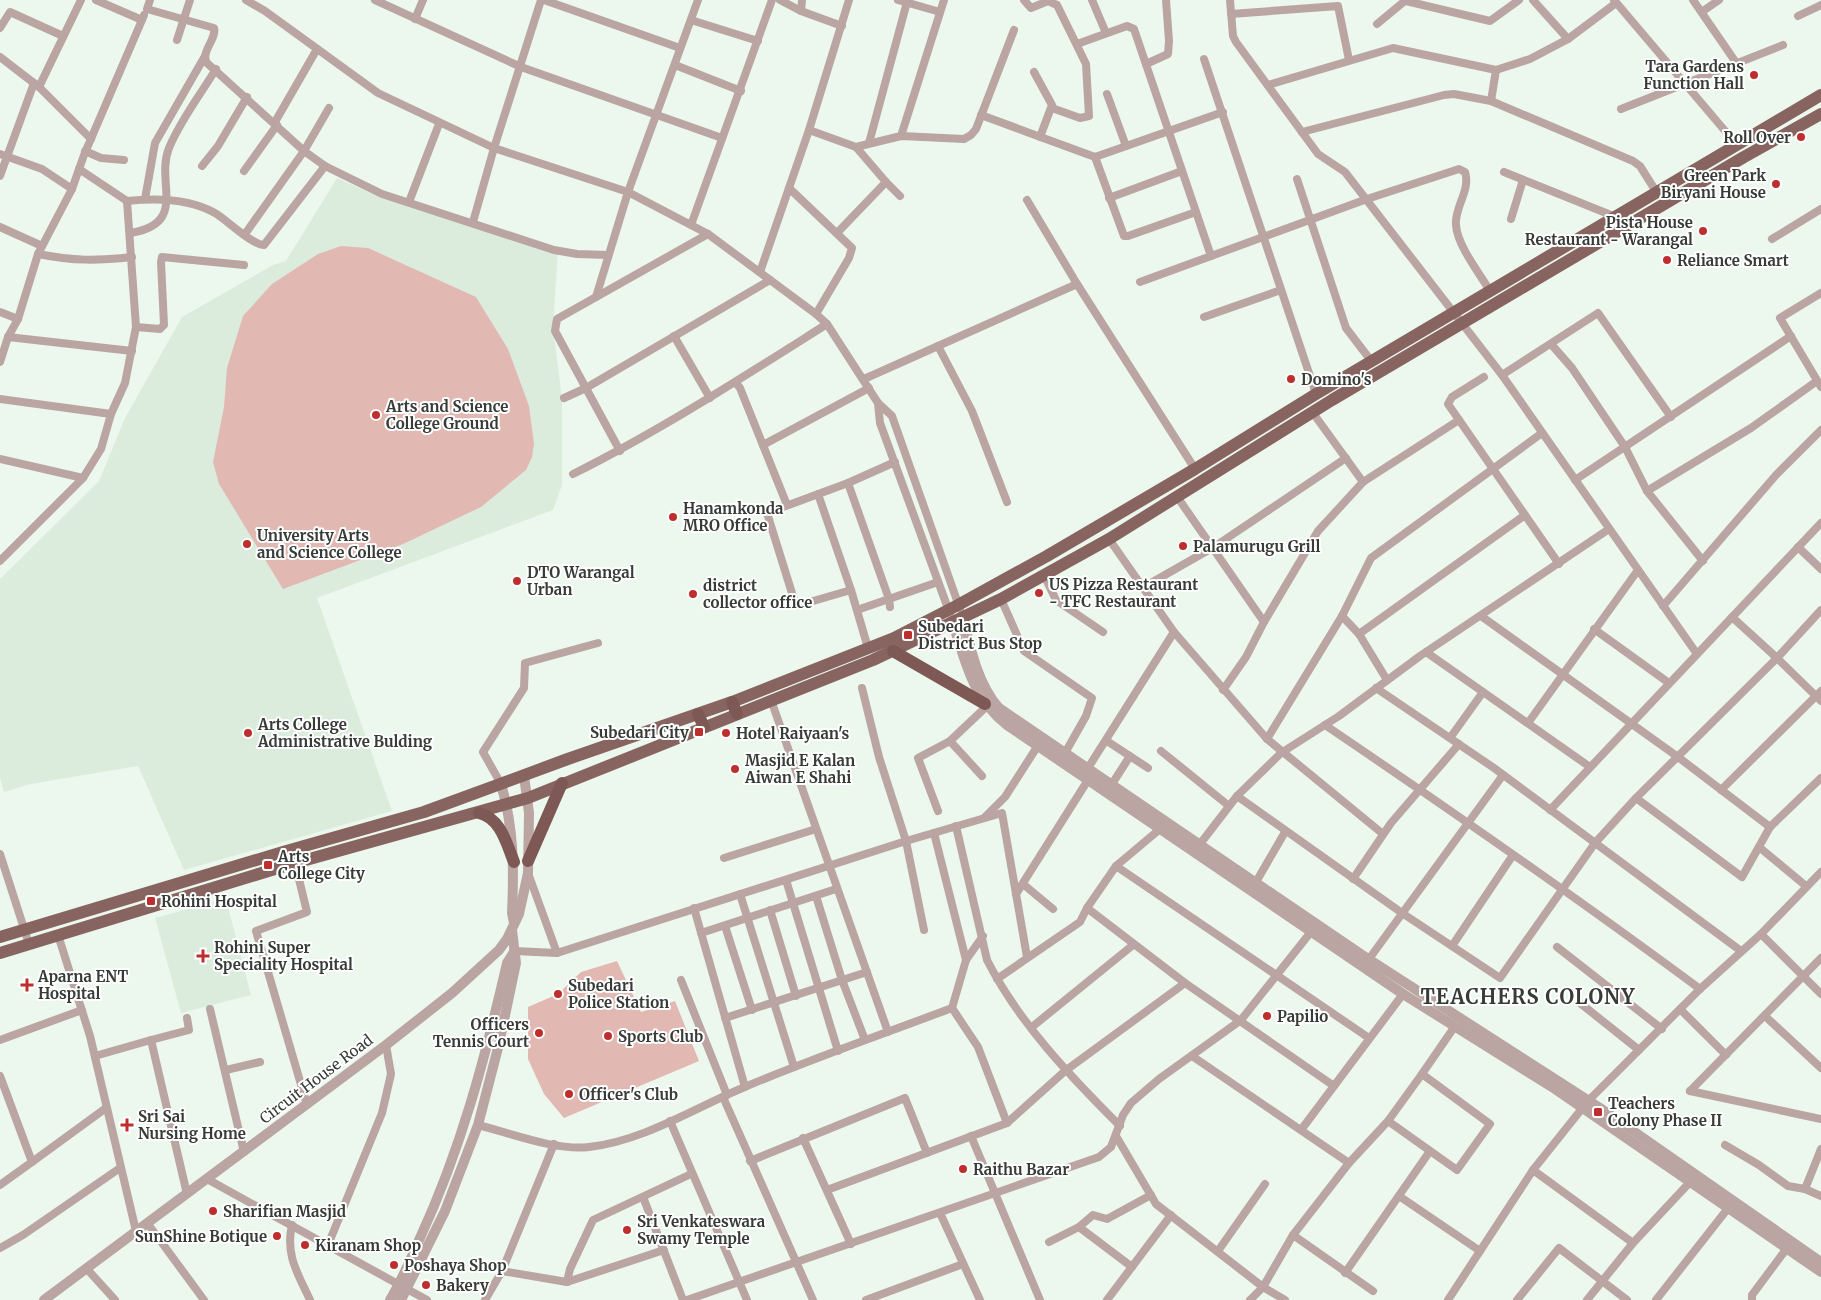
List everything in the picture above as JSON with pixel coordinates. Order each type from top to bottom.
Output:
[{"type":"highway","points":[[893,650],[986,705]]},
{"type":"highway","points":[[698,714],[704,727]]},
{"type":"highway","points":[[528,867],[562,783]]},
{"type":"highway","points":[[480,813],[486,814],[499,827],[514,862]]},
{"type":"main road","points":[[0,954],[295,863],[480,813],[528,798],[704,727],[735,708],[894,638],[953,607],[1195,469],[1452,312],[1821,95]]},
{"type":"main road","points":[[0,937],[424,812],[698,714],[771,700],[893,650],[1001,599],[1109,539],[1313,413],[1736,161],[1820,118]]},
{"type":"street","points":[[0,176],[3,155],[36,85],[81,0]]},
{"type":"street","points":[[96,0],[142,20]]},
{"type":"street","points":[[0,362],[8,336],[18,319],[38,254],[72,189],[86,151],[150,0]]},
{"type":"street","points":[[177,40],[190,0]]},
{"type":"street","points":[[246,0],[378,93],[439,124],[494,148],[628,192],[708,234],[816,314],[826,324],[864,378],[878,403],[892,416],[953,607],[994,703],[1256,882],[1403,994],[1585,1104],[1821,1272]]},
{"type":"street","points":[[375,0],[520,67],[722,138]]},
{"type":"street","points":[[415,19],[423,0]]},
{"type":"street","points":[[473,222],[494,148],[542,0],[680,48]]},
{"type":"street","points":[[596,297],[628,192],[698,0]]},
{"type":"street","points":[[691,225],[741,91],[772,0]]},
{"type":"street","points":[[780,0],[801,11],[842,26]]},
{"type":"street","points":[[801,11],[802,0]]},
{"type":"street","points":[[760,272],[809,130],[849,0]]},
{"type":"street","points":[[898,0],[940,12]]},
{"type":"street","points":[[901,136],[944,0]]},
{"type":"street","points":[[1024,0],[1031,8],[1048,1],[1057,5],[1077,44],[1088,71],[1089,116],[1080,118],[1052,108]]},
{"type":"street","points":[[1092,0],[1106,32]]},
{"type":"street","points":[[1146,64],[1168,54],[1170,40],[1166,0]]},
{"type":"street","points":[[1230,0],[1234,39],[1318,154],[1345,172],[1502,376],[1697,654]]},
{"type":"street","points":[[1377,24],[1406,0],[1490,21],[1519,0]]},
{"type":"street","points":[[1534,0],[1568,39]]},
{"type":"street","points":[[1693,0],[1703,11],[1738,64]]},
{"type":"street","points":[[1703,11],[1719,0]]},
{"type":"street","points":[[1268,85],[1393,48],[1496,70],[1530,59],[1568,39],[1615,1],[1737,145]]},
{"type":"street","points":[[870,143],[907,2]]},
{"type":"street","points":[[1798,16],[1821,5]]},
{"type":"street","points":[[1230,14],[1338,6],[1350,60]]},
{"type":"street","points":[[145,199],[155,143],[205,56],[215,30],[211,26],[147,9]]},
{"type":"street","points":[[0,28],[10,12],[63,36]]},
{"type":"street","points":[[691,20],[758,41]]},
{"type":"street","points":[[1077,44],[1106,32],[1127,26],[1132,27],[1211,256]]},
{"type":"street","points":[[856,147],[901,136],[964,139],[971,135],[976,128],[1014,30]]},
{"type":"street","points":[[1621,109],[1784,45]]},
{"type":"street","points":[[244,171],[276,123],[317,49]]},
{"type":"street","points":[[0,56],[36,85],[91,139]]},
{"type":"street","points":[[205,56],[207,62],[276,123],[304,151],[325,166],[382,194],[565,253],[608,255]]},
{"type":"street","points":[[1204,58],[1316,394]]},
{"type":"street","points":[[675,65],[741,91]]},
{"type":"street","points":[[130,234],[148,231],[164,214],[167,201],[167,154],[216,69]]},
{"type":"street","points":[[1491,101],[1496,70]]},
{"type":"street","points":[[1034,72],[1051,102],[1052,108],[1040,137]]},
{"type":"street","points":[[1107,94],[1126,146]]},
{"type":"street","points":[[1302,132],[1454,94],[1491,101],[1633,161],[1640,166],[1657,193]]},
{"type":"street","points":[[202,166],[218,146],[247,97]]},
{"type":"street","points":[[245,234],[304,151],[329,108]]},
{"type":"street","points":[[981,115],[1095,158],[1223,112]]},
{"type":"street","points":[[409,202],[439,124]]},
{"type":"street","points":[[809,130],[856,147],[900,196]]},
{"type":"street","points":[[86,151],[101,158],[124,160]]},
{"type":"street","points":[[3,155],[42,169],[72,189]]},
{"type":"street","points":[[1095,158],[1124,236],[1196,212]]},
{"type":"street","points":[[79,169],[127,201],[145,199],[182,202],[214,212],[259,245],[267,243],[325,166]]},
{"type":"street","points":[[1140,282],[1367,199],[1453,170],[1462,169],[1467,180],[1455,225],[1466,253],[1490,291]]},
{"type":"street","points":[[1109,198],[1182,171]]},
{"type":"street","points":[[1504,172],[1616,217]]},
{"type":"street","points":[[1297,179],[1346,328],[1372,362]]},
{"type":"street","points":[[1511,219],[1523,180]]},
{"type":"street","points":[[837,233],[886,182]]},
{"type":"street","points":[[789,188],[852,248],[851,253],[816,314]]},
{"type":"street","points":[[1027,200],[1077,284],[1195,469]]},
{"type":"street","points":[[0,561],[83,478],[101,449],[111,414],[125,382],[136,327],[127,201]]},
{"type":"street","points":[[1772,239],[1821,209]]},
{"type":"street","points":[[0,227],[42,246]]},
{"type":"street","points":[[620,451],[555,331],[555,325],[558,319],[708,234]]},
{"type":"street","points":[[38,254],[73,261],[98,261],[132,257]]},
{"type":"street","points":[[136,327],[160,329],[164,325],[162,257],[244,265]]},
{"type":"street","points":[[564,398],[586,388],[770,280]]},
{"type":"street","points":[[864,378],[1077,284]]},
{"type":"street","points":[[1204,317],[1281,290]]},
{"type":"street","points":[[1647,491],[1819,384],[1780,318],[1821,293]]},
{"type":"street","points":[[0,312],[18,319]]},
{"type":"street","points":[[1502,376],[1598,313],[1671,417]]},
{"type":"street","points":[[573,474],[620,451],[736,383],[826,324]]},
{"type":"street","points":[[8,336],[132,351]]},
{"type":"street","points":[[674,336],[710,398]]},
{"type":"street","points":[[1575,480],[1791,336]]},
{"type":"street","points":[[1552,344],[1572,368],[1625,447],[1647,491],[1703,560]]},
{"type":"street","points":[[938,346],[972,411],[1007,502]]},
{"type":"street","points":[[1484,377],[1448,401],[1450,408],[1559,564]]},
{"type":"street","points":[[736,383],[740,388],[787,505]]},
{"type":"street","points":[[762,445],[869,388]]},
{"type":"street","points":[[0,399],[111,414]]},
{"type":"street","points":[[878,403],[880,423],[938,582],[953,607],[958,620],[970,676],[993,714],[1037,747],[1160,829],[1314,928],[1369,959],[1821,1262]]},
{"type":"street","points":[[1313,413],[1363,482]]},
{"type":"street","points":[[1223,690],[1246,657],[1264,622],[1318,531],[1363,482],[1459,420]]},
{"type":"street","points":[[1663,606],[1776,474],[1821,430]]},
{"type":"street","points":[[1267,740],[1342,616],[1371,558],[1542,433]]},
{"type":"street","points":[[1142,588],[1214,547],[1346,458]]},
{"type":"street","points":[[0,459],[83,478]]},
{"type":"street","points":[[851,590],[796,606],[767,513],[848,483],[895,462]]},
{"type":"street","points":[[848,483],[889,599],[890,607]]},
{"type":"street","points":[[818,494],[851,590],[868,648]]},
{"type":"street","points":[[1178,498],[1214,547],[1264,622]]},
{"type":"street","points":[[1359,634],[1525,514]]},
{"type":"street","points":[[1550,810],[1821,523]]},
{"type":"street","points":[[1200,844],[1236,796],[1281,753],[1325,725],[1426,652],[1609,529]]},
{"type":"street","points":[[1109,539],[1174,632],[1267,740],[1383,834]]},
{"type":"street","points":[[1798,547],[1821,569]]},
{"type":"street","points":[[1528,723],[1638,570]]},
{"type":"street","points":[[1044,575],[1056,600],[1103,632]]},
{"type":"street","points":[[857,610],[938,582]]},
{"type":"street","points":[[1001,599],[1024,651],[1092,698],[1086,716],[1065,753]]},
{"type":"street","points":[[1236,796],[1402,913],[1500,978],[1595,843],[1636,798],[1777,658],[1821,610]]},
{"type":"street","points":[[1342,616],[1359,634],[1387,680]]},
{"type":"street","points":[[1481,616],[1630,725],[1678,757],[1770,827]]},
{"type":"street","points":[[1721,790],[1819,696],[1732,617]]},
{"type":"street","points":[[1594,629],[1669,683]]},
{"type":"street","points":[[1088,768],[1174,632]]},
{"type":"street","points":[[390,1300],[403,1288],[445,1211],[478,1125],[499,1044],[516,963],[512,913],[514,862],[507,804],[501,784],[483,752],[524,688],[525,663],[598,643]]},
{"type":"street","points":[[1426,652],[1590,767]]},
{"type":"street","points":[[862,688],[879,757],[906,841],[924,930]]},
{"type":"street","points":[[1376,688],[1503,775],[1741,951]]},
{"type":"street","points":[[1450,738],[1483,692]]},
{"type":"street","points":[[771,700],[888,1032]]},
{"type":"street","points":[[938,811],[917,761],[920,756],[950,741],[986,705]]},
{"type":"street","points":[[1325,725],[1512,855],[1563,888],[1700,989]]},
{"type":"street","points":[[950,741],[982,776]]},
{"type":"street","points":[[1110,743],[1148,768]]},
{"type":"street","points":[[1353,879],[1383,834],[1459,744]]},
{"type":"street","points":[[983,818],[1005,797],[1037,747]]},
{"type":"street","points":[[1161,751],[1229,806]]},
{"type":"street","points":[[1112,784],[1130,756]]},
{"type":"street","points":[[1369,959],[1503,775]]},
{"type":"street","name":"Circuit House Road","points":[[44,1300],[386,1046],[452,993],[491,958],[513,927],[519,914],[528,867],[528,798],[524,776]]},
{"type":"street","points":[[1636,798],[1742,877],[1770,827],[1821,778]]},
{"type":"street","points":[[1016,894],[1088,780]]},
{"type":"street","points":[[514,952],[557,953],[906,841],[1002,813],[1027,957]]},
{"type":"street","points":[[956,826],[983,936],[987,960],[997,979],[1065,1071],[1120,1126]]},
{"type":"street","points":[[997,979],[1080,922],[1087,908],[1116,866],[1160,829]]},
{"type":"street","points":[[724,858],[816,830]]},
{"type":"street","points":[[1256,882],[1285,832]]},
{"type":"street","points":[[934,833],[966,960]]},
{"type":"street","points":[[1759,847],[1806,886]]},
{"type":"street","points":[[0,854],[29,944]]},
{"type":"street","points":[[1452,946],[1512,855]]},
{"type":"street","points":[[295,863],[307,912],[256,931],[307,1105]]},
{"type":"street","points":[[1116,866],[1369,1038]]},
{"type":"street","points":[[528,867],[557,953]]},
{"type":"street","points":[[1448,1300],[1533,1170],[1585,1104],[1700,989],[1762,934],[1821,872]]},
{"type":"street","points":[[786,880],[838,1051]]},
{"type":"street","points":[[1023,884],[1054,909]]},
{"type":"street","points":[[701,934],[836,888]]},
{"type":"street","points":[[740,894],[794,1068]]},
{"type":"street","points":[[816,896],[842,980],[865,1040]]},
{"type":"street","points":[[694,908],[745,1087]]},
{"type":"street","points":[[1087,908],[1185,983],[1334,1086]]},
{"type":"street","points":[[770,910],[796,996]]},
{"type":"street","points":[[724,926],[752,1010]]},
{"type":"street","points":[[687,1300],[1099,1157],[1111,1147],[1123,1115],[1131,1103],[1158,1079],[1241,1020],[1314,928]]},
{"type":"street","points":[[1762,934],[1821,994]]},
{"type":"street","points":[[58,935],[95,1056],[136,1231]]},
{"type":"street","points":[[983,936],[966,960],[952,1008],[978,1047],[1007,1123]]},
{"type":"street","points":[[1032,1027],[1133,945]]},
{"type":"street","points":[[1557,947],[1662,1029]]},
{"type":"street","points":[[401,1300],[403,1288],[467,1122],[489,1042],[507,963],[514,952]]},
{"type":"street","points":[[1821,958],[1690,1091],[1821,1119]]},
{"type":"street","points":[[725,1018],[866,972]]},
{"type":"street","points":[[680,980],[750,1161],[813,1300]]},
{"type":"street","points":[[827,1190],[1007,1123],[1065,1071],[1185,983]]},
{"type":"street","points":[[1301,1130],[1403,994]]},
{"type":"street","points":[[1580,1003],[1639,1050]]},
{"type":"street","points":[[478,1125],[554,1144],[587,1148],[615,1142],[670,1121],[745,1087],[952,1008]]},
{"type":"street","points":[[210,1009],[244,1152]]},
{"type":"street","points":[[1680,1009],[1726,1055]]},
{"type":"street","points":[[0,1040],[82,1010]]},
{"type":"street","points":[[1765,1016],[1821,1068]]},
{"type":"street","points":[[95,1056],[189,1030],[186,1018]]},
{"type":"street","points":[[1250,1300],[1263,1287],[1293,1235],[1349,1163],[1388,1121],[1455,1026]]},
{"type":"street","points":[[151,1040],[187,1194]]},
{"type":"street","points":[[328,1245],[382,1113],[392,1074],[386,1046]]},
{"type":"street","points":[[1192,1056],[1349,1163]]},
{"type":"street","points":[[226,1070],[260,1062]]},
{"type":"street","points":[[1388,1121],[1457,1170],[1490,1124],[1422,1074]]},
{"type":"street","points":[[0,1076],[32,1162]]},
{"type":"street","points":[[750,1161],[905,1098],[927,1152]]},
{"type":"street","points":[[0,1185],[106,1108]]},
{"type":"street","points":[[670,1121],[691,1174],[747,1300]]},
{"type":"street","points":[[971,1136],[1040,1300]]},
{"type":"street","points":[[1116,1136],[1156,1204],[1263,1287],[1285,1300]]},
{"type":"street","points":[[803,1138],[851,1244]]},
{"type":"street","points":[[485,1300],[502,1271],[554,1144]]},
{"type":"street","points":[[1725,1145],[1759,1165],[1788,1186],[1806,1189],[1821,1196]]},
{"type":"street","points":[[1806,1189],[1821,1149]]},
{"type":"street","points":[[1345,1273],[1430,1151]]},
{"type":"street","points":[[0,1248],[23,1235],[120,1168]]},
{"type":"street","points":[[1533,1170],[1633,1243]]},
{"type":"street","points":[[567,1282],[570,1269],[593,1220],[691,1174]]},
{"type":"street","points":[[208,1179],[427,1300]]},
{"type":"street","points":[[1587,1300],[1633,1243],[1691,1181]]},
{"type":"street","points":[[1218,1252],[1265,1184]]},
{"type":"street","points":[[1049,1242],[1079,1227],[1093,1215],[1107,1219],[1151,1195]]},
{"type":"street","points":[[1398,1196],[1480,1250]]},
{"type":"street","points":[[643,1197],[683,1300]]},
{"type":"street","points":[[1656,1300],[1729,1207]]},
{"type":"street","points":[[940,1213],[980,1300]]},
{"type":"street","points":[[1107,1300],[1170,1215]]},
{"type":"street","points":[[148,1224],[204,1300]]},
{"type":"street","points":[[292,1225],[288,1241],[293,1263],[310,1300]]},
{"type":"street","points":[[1079,1227],[1132,1267]]},
{"type":"street","points":[[1293,1235],[1345,1273],[1374,1291]]},
{"type":"street","points":[[1517,1300],[1560,1248],[1627,1300]]},
{"type":"street","points":[[1752,1300],[1752,1295],[1787,1248]]},
{"type":"street","points":[[502,1271],[567,1282],[664,1250]]},
{"type":"street","points":[[871,1299],[963,1264]]},
{"type":"street","points":[[87,1269],[115,1300]]},
{"type":"shaded area","name":"University Arts and Science College","points":[[337,178],[373,194],[558,251],[553,328],[562,398],[562,485],[553,510],[317,598],[392,811],[184,870],[138,766],[31,784],[4,792],[0,778],[0,579],[99,481],[125,418],[182,317],[273,265],[286,261]]},
{"type":"shaded area","name":"Arts and Science College Ground","points":[[341,246],[368,248],[476,297],[508,349],[529,406],[534,444],[532,457],[526,470],[481,507],[403,544],[283,589],[219,484],[213,462],[224,407],[227,368],[243,316],[272,284],[318,254]]},
{"type":"shaded area","name":"Rohini Super Speciality Hospital","points":[[226,899],[251,995],[181,1013],[155,918]]},
{"type":"shaded area","name":"Sports Club","points":[[617,961],[641,1012],[675,1001],[699,1061],[564,1118],[544,1094],[528,1059],[528,1007],[558,994],[581,972]]},
{"type":"place","name":"Tara Gardens Function Hall","points":[[1754,75]]},
{"type":"place","name":"Roll Over","points":[[1801,137]]},
{"type":"place","name":"Green Park Biryani House","points":[[1776,184]]},
{"type":"place","name":"Pista House Restaurant - Warangal","points":[[1703,231]]},
{"type":"place","name":"Reliance Smart","points":[[1667,260]]},
{"type":"place","name":"Domino's","points":[[1291,379]]},
{"type":"place","name":"Arts and Science College Ground","points":[[376,415]]},
{"type":"place","name":"Hanamkonda MRO Office","points":[[673,517]]},
{"type":"place","name":"University Arts and Science College","points":[[247,544]]},
{"type":"place","name":"Palamurugu Grill","points":[[1183,546]]},
{"type":"place","name":"DTO Warangal Urban","points":[[517,581]]},
{"type":"place","name":"US Pizza Restaurant - TFC Restaurant","points":[[1039,593]]},
{"type":"place","name":"district collector office","points":[[693,594]]},
{"type":"place","name":"Subedari District Bus Stop","points":[[908,635]]},
{"type":"place","name":"Subedari City","points":[[699,732]]},
{"type":"place","name":"Arts College Administrative Bulding","points":[[248,733]]},
{"type":"place","name":"Hotel Raiyaan's","points":[[726,733]]},
{"type":"place","name":"Masjid E Kalan Aiwan E Shahi","points":[[735,769]]},
{"type":"place","name":"Arts College City","points":[[268,865]]},
{"type":"place","name":"Rohini Hospital","points":[[151,901]]},
{"type":"place","name":"Rohini Super Speciality Hospital","points":[[203,956]]},
{"type":"place","name":"Aparna ENT Hospital","points":[[27,985]]},
{"type":"place","name":"Subedari Police Station","points":[[558,994]]},
{"type":"place","name":"Papilio","points":[[1267,1016]]},
{"type":"place","name":"Officers Tennis Court","points":[[539,1033]]},
{"type":"place","name":"Sports Club","points":[[608,1036]]},
{"type":"place","name":"Officer's Club","points":[[569,1094]]},
{"type":"place","name":"Teachers Colony Phase II","points":[[1598,1112]]},
{"type":"place","name":"Sri Sai Nursing Home","points":[[127,1125]]},
{"type":"place","name":"Raithu Bazar","points":[[963,1169]]},
{"type":"place","name":"Sharifian Masjid","points":[[213,1211]]},
{"type":"place","name":"Sri Venkateswara Swamy Temple","points":[[627,1230]]},
{"type":"place","name":"SunShine Botique","points":[[277,1236]]},
{"type":"place","name":"Kiranam Shop","points":[[305,1245]]},
{"type":"place","name":"Poshaya Shop","points":[[394,1265]]},
{"type":"place","name":"Bakery","points":[[426,1285]]},
{"type":"district","name":"TEACHERS COLONY","points":[[1528,996]]}]
